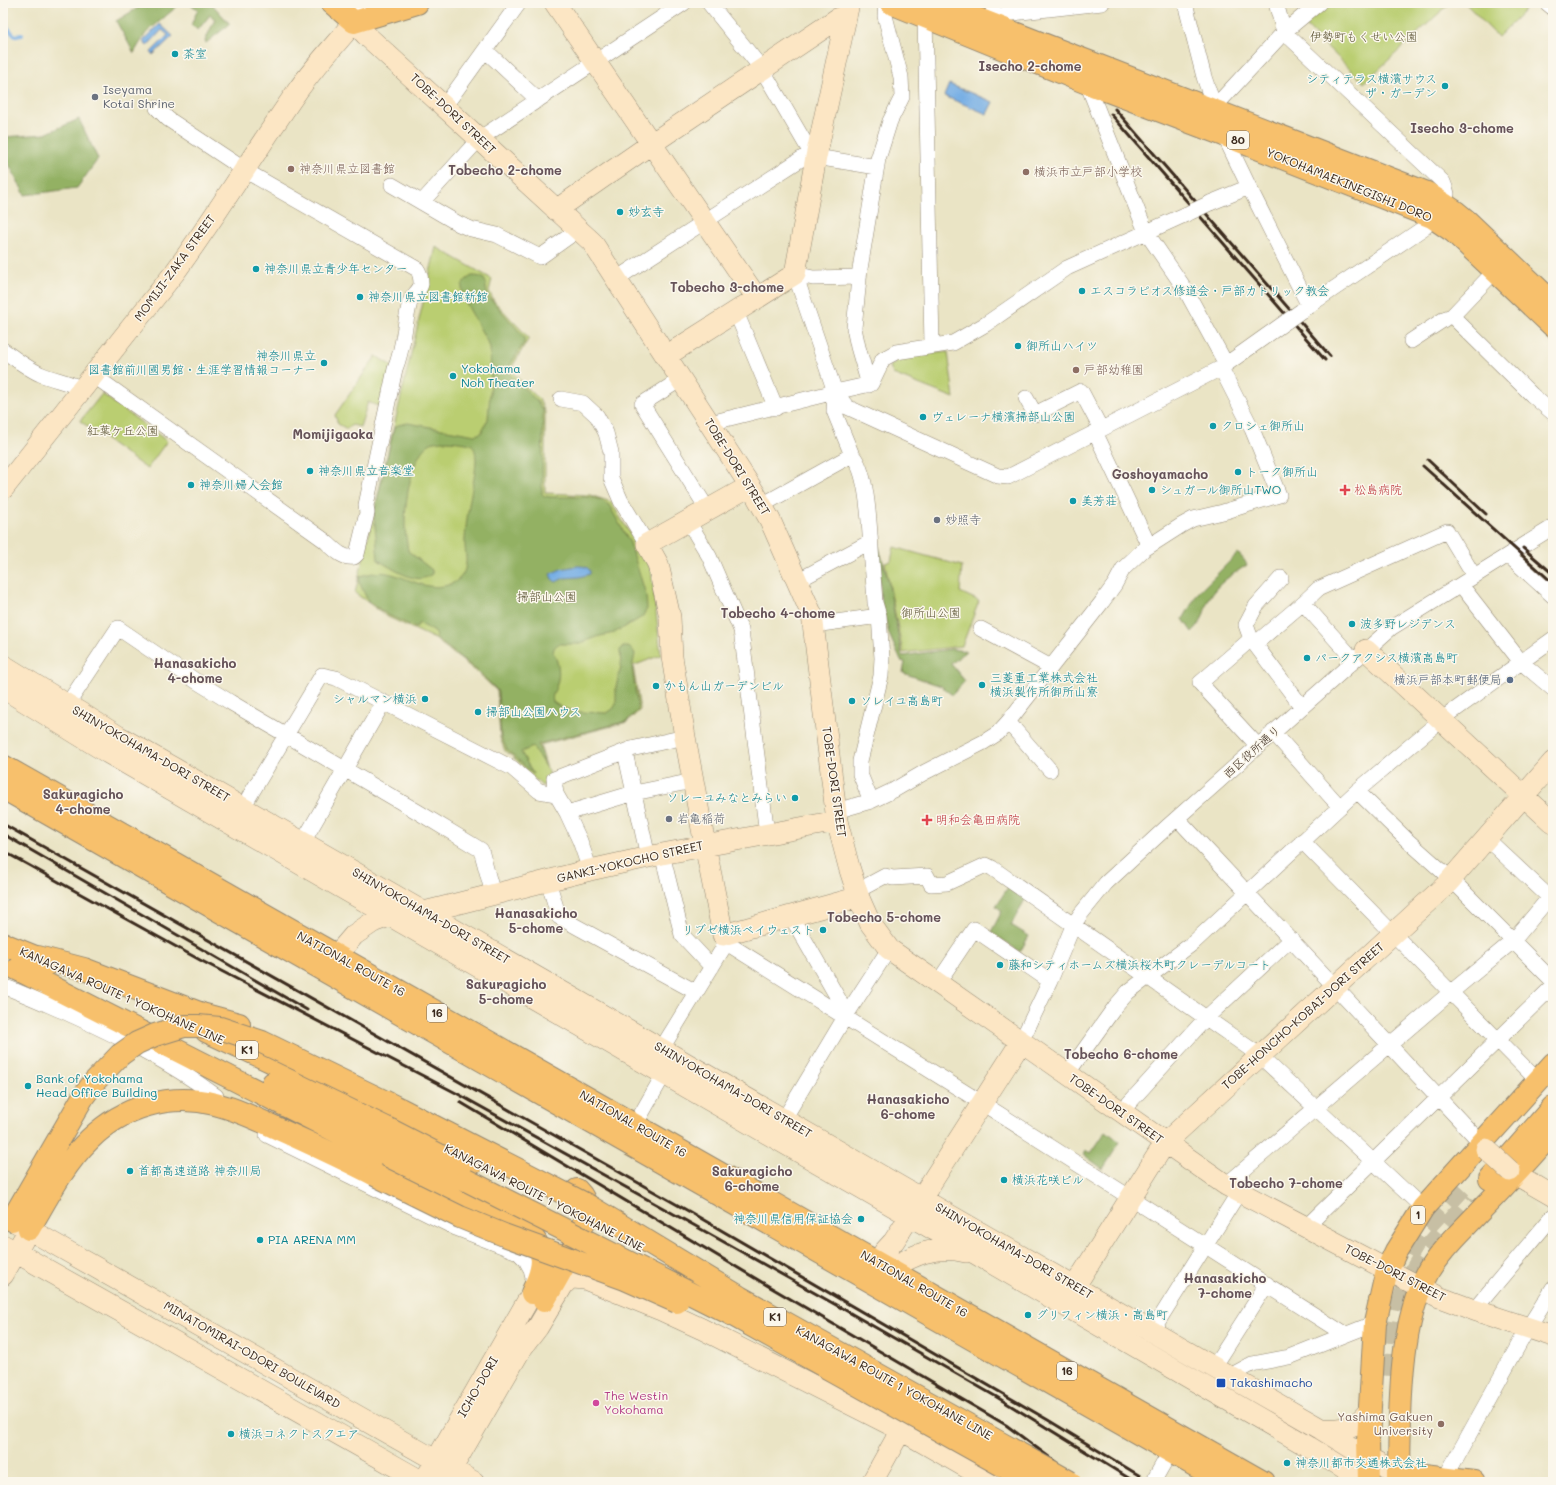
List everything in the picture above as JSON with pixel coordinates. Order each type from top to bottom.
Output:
[{"type":"main road","points":[[332,3],[357,12],[417,3]]},
{"type":"main road","name":"YOKOHAMAEKINEGISHI DORO","points":[[891,3],[931,9],[991,34],[1216,111],[1427,193],[1437,210],[1454,232],[1553,326]]},
{"type":"main road","name":"YOKOHAMAEKINEGISHI DORO","points":[[991,34],[1087,83],[1224,135],[1467,221],[1553,303]]},
{"type":"main road","name":"NATIONAL ROUTE 16","points":[[3,766],[331,964]]},
{"type":"main road","name":"NATIONAL ROUTE 16","points":[[3,788],[331,964],[630,1133],[878,1265],[1263,1482]]},
{"type":"main road","name":"KANAGAWA ROUTE 1 YOKOHANE LINE","points":[[3,944],[38,957],[140,1001],[279,1065],[827,1367],[1032,1482]]},
{"type":"main road","points":[[38,957],[84,969],[202,1014],[241,1024],[266,1034],[411,1105],[578,1192],[584,1198],[586,1215],[571,1254],[538,1297]]},
{"type":"main road","points":[[10,967],[365,1146],[527,1231],[535,1239],[542,1256],[543,1266],[540,1276],[538,1297]]},
{"type":"main road","name":"KANAGAWA ROUTE 1 YOKOHANE LINE","points":[[10,967],[132,1018],[470,1171],[738,1296],[1070,1482]]},
{"type":"main road","points":[[12,1225],[83,1097],[107,1068],[120,1055],[138,1043],[155,1035],[184,1026],[204,1026],[220,1028],[262,1042],[400,1109],[587,1205],[738,1296]]},
{"type":"main road","name":"1","points":[[1553,1064],[1545,1084],[1467,1193],[1553,1108]]},
{"type":"main road","name":"1","points":[[1367,1482],[1375,1323],[1387,1270],[1396,1251],[1423,1208],[1545,1084]]},
{"type":"main road","points":[[12,1225],[64,1171],[90,1139],[120,1116],[154,1103],[175,1100],[216,1104],[238,1111],[329,1152],[460,1217],[504,1235],[626,1279],[827,1367]]},
{"type":"main road","points":[[1399,1477],[1405,1344],[1413,1308],[1420,1288],[1430,1270],[1452,1241],[1513,1172],[1553,1132]]},
{"type":"main road","name":"NATIONAL ROUTE 16","points":[[878,1265],[1170,1452],[1224,1482]]},
{"type":"main road","name":"SHINYOKOHAMA-DORI STREET","points":[[1399,1477],[1445,1478],[1474,1482]]},
{"type":"street","points":[[444,107],[519,3]]},
{"type":"street","points":[[555,3],[757,298]]},
{"type":"street","points":[[422,202],[479,139],[684,3]]},
{"type":"street","points":[[709,3],[762,69],[815,152],[877,167]]},
{"type":"street","points":[[869,385],[854,328],[859,277],[877,167],[890,121],[902,96],[901,77],[885,16],[886,3]]},
{"type":"street","points":[[991,34],[993,3]]},
{"type":"street","points":[[991,34],[1005,14],[1102,3]]},
{"type":"street","points":[[1185,3],[1204,77],[1224,135],[1305,309]]},
{"type":"street","points":[[848,10],[815,152],[795,274],[835,392],[847,407],[1004,478],[1014,475],[1224,366],[1425,227],[1437,210],[1446,194],[1443,182],[1284,32],[1276,3]]},
{"type":"street","points":[[1216,111],[1221,100],[1284,32],[1320,3]]},
{"type":"street","points":[[1547,3],[1553,8]]},
{"type":"street","points":[[931,9],[932,345]]},
{"type":"street","points":[[556,210],[837,19],[848,10]]},
{"type":"street","name":"TOBE-DORI STREET","points":[[357,12],[366,35],[592,242],[762,505],[812,615],[836,816],[848,867],[858,894],[870,923],[889,949],[937,984],[1233,1189],[1439,1297],[1553,1336]]},
{"type":"street","name":"MOMIJI-ZAKA STREET","points":[[3,489],[196,243],[299,88],[357,12]]},
{"type":"street","points":[[485,50],[538,100]]},
{"type":"street","points":[[836,816],[871,801],[979,745],[998,733],[1110,591],[1123,569],[1149,546],[1193,519],[1223,512],[1279,495],[1224,366],[1185,289],[1146,232],[1087,83]]},
{"type":"street","points":[[3,350],[25,366],[41,375],[74,384],[88,382],[324,540],[340,553],[349,558],[354,557],[357,554],[367,513],[366,505],[395,369],[406,330],[410,303],[411,299],[421,285],[420,272],[244,170],[168,118],[157,108]]},
{"type":"street","points":[[616,280],[815,152]]},
{"type":"street","points":[[392,185],[459,224],[471,229],[496,235],[540,257],[578,230]]},
{"type":"street","points":[[710,424],[872,384],[884,359],[890,355],[896,352],[932,345],[953,343],[986,324],[1067,268],[1210,203],[1248,188]]},
{"type":"street","points":[[1412,341],[1439,322],[1452,316],[1496,272]]},
{"type":"street","points":[[666,356],[795,274],[813,278],[859,277]]},
{"type":"street","points":[[736,312],[776,408]]},
{"type":"street","points":[[1452,316],[1553,413]]},
{"type":"street","points":[[681,379],[642,404],[708,510]]},
{"type":"street","points":[[1026,398],[1036,414],[1081,391],[1149,546]]},
{"type":"street","points":[[835,392],[834,411],[852,455],[856,459],[863,480],[870,517],[870,542],[875,603],[879,616],[882,658],[881,676],[860,761],[860,774],[871,801]]},
{"type":"street","points":[[562,399],[583,403],[597,416],[606,433],[610,452],[611,478],[621,501],[653,553],[658,564],[670,616],[672,657],[685,737],[724,938],[722,950],[662,1048]]},
{"type":"street","points":[[762,505],[852,455]]},
{"type":"street","points":[[647,544],[750,486]]},
{"type":"street","points":[[688,521],[709,556],[741,630],[767,834]]},
{"type":"street","name":"西区役所通り","points":[[1021,1042],[1050,981],[1073,926],[1106,883],[1391,628],[1553,527]]},
{"type":"street","points":[[1258,746],[1200,683],[1303,603],[1318,589],[1447,531],[1474,576]]},
{"type":"street","points":[[797,580],[870,542]]},
{"type":"street","points":[[1508,555],[1553,596]]},
{"type":"street","points":[[1281,578],[1256,606],[1246,625],[1253,642],[1302,707]]},
{"type":"street","points":[[1461,584],[1521,662],[1553,689]]},
{"type":"street","points":[[1303,603],[1347,652],[1359,656],[1441,720],[1553,823]]},
{"type":"street","points":[[814,625],[879,616]]},
{"type":"street","points":[[73,696],[118,628],[196,682],[481,850],[493,894]]},
{"type":"street","points":[[981,629],[1051,667]]},
{"type":"street","points":[[1067,1074],[1128,992],[1193,943],[1357,791],[1441,720],[1553,639]]},
{"type":"street","points":[[3,651],[122,729],[208,780],[216,792]]},
{"type":"street","name":"SHINYOKOHAMA-DORI STREET","points":[[3,665],[118,736],[1075,1286],[1321,1429],[1399,1477]]},
{"type":"street","points":[[242,807],[322,675],[336,678],[512,768],[539,791],[556,794]]},
{"type":"street","name":"SHINYOKOHAMA-DORI STREET","points":[[3,688],[108,753],[976,1254],[1367,1482]]},
{"type":"street","points":[[303,842],[383,703]]},
{"type":"street","points":[[1008,722],[1050,770]]},
{"type":"street","points":[[1273,732],[1340,807]]},
{"type":"street","points":[[590,870],[580,841],[567,812],[556,794],[554,779],[631,749],[685,737]]},
{"type":"street","points":[[624,752],[634,793],[682,935],[712,967]]},
{"type":"street","name":"TOBE-HONCHO-KOBAI-DORI STREET","points":[[1075,1286],[1165,1143],[1451,880],[1553,762]]},
{"type":"street","points":[[567,812],[634,793],[693,781]]},
{"type":"street","points":[[1357,791],[1407,840],[1451,880],[1553,981]]},
{"type":"street","name":"GANKI-YOKOCHO STREET","points":[[331,964],[346,943],[363,928],[389,916],[424,912],[590,870],[705,845],[767,834],[836,816]]},
{"type":"street","points":[[1177,818],[1484,1146],[1513,1172],[1553,1196]]},
{"type":"street","points":[[1152,1331],[1206,1246],[1233,1189],[1316,1108],[1450,992],[1513,941],[1551,895],[1487,839]]},
{"type":"street","points":[[1302,841],[1450,992],[1545,1084]]},
{"type":"street","points":[[724,938],[858,894],[884,876],[893,878],[928,876],[931,884],[947,883],[986,865],[1259,1055],[1423,1208]]},
{"type":"street","points":[[548,881],[558,917],[696,992]]},
{"type":"street","points":[[791,916],[839,1000],[845,1017]]},
{"type":"street","points":[[937,984],[974,929],[1050,981]]},
{"type":"street","points":[[724,938],[845,1017],[1131,1197],[1344,1334]]},
{"type":"street","points":[[1121,1112],[1206,1018],[1291,940]]},
{"type":"street","points":[[784,1119],[845,1017],[889,949]]},
{"type":"street","points":[[3,986],[97,1026],[145,1050],[174,1067],[216,1096]]},
{"type":"street","points":[[1306,1227],[1553,986]]},
{"type":"street","points":[[918,1221],[922,1198],[1021,1042]]},
{"type":"street","points":[[630,1133],[664,1074]]},
{"type":"street","points":[[244,1122],[260,1132],[456,1228],[518,1252],[526,1260],[531,1269],[538,1297],[531,1324],[521,1349]]},
{"type":"street","points":[[878,1265],[918,1221],[941,1209]]},
{"type":"street","points":[[1474,1310],[1553,1216]]},
{"type":"street","points":[[3,1275],[10,1248],[12,1225]]},
{"type":"street","name":"MINATOMIRAI-ODORI BOULEVARD","points":[[12,1225],[444,1470],[474,1482]]},
{"type":"street","points":[[10,1248],[424,1482]]},
{"type":"street","points":[[878,1265],[914,1256],[930,1250],[944,1248],[976,1254]]},
{"type":"street","points":[[521,1349],[538,1327],[563,1285],[568,1280],[573,1278],[585,1279],[636,1299],[702,1329],[901,1430],[992,1482]]},
{"type":"street","points":[[1222,1372],[1267,1284]]},
{"type":"street","points":[[1445,1478],[1528,1328],[1553,1288]]},
{"type":"street","name":"ICHO-DORI","points":[[444,1470],[538,1297]]},
{"type":"street","points":[[1222,1372],[1252,1364],[1289,1358],[1312,1350],[1344,1334],[1375,1323]]},
{"type":"street","name":"ICHO-DORI","points":[[424,1482],[444,1470],[521,1349]]},
{"type":"street","points":[[1321,1429],[1339,1429],[1357,1424],[1364,1418],[1370,1409]]},
{"type":"street","points":[[872,1482],[901,1430]]},
{"type":"street","points":[[1153,1482],[1170,1452]]},
{"type":"green space","points":[[146,3],[181,3],[146,33],[134,53],[116,21]]},
{"type":"green space","points":[[187,3],[211,3],[230,24],[206,43],[205,41],[215,19],[210,15],[198,30],[191,25],[198,9]]},
{"type":"green space","name":"伊勢町もくせい公園","points":[[1331,3],[1450,3],[1364,83],[1304,24]]},
{"type":"green space","points":[[1465,3],[1525,3],[1528,7],[1498,37]]},
{"type":"green space","points":[[79,119],[98,159],[77,188],[25,195],[3,153],[3,137],[45,134]]},
{"type":"green space","name":"掃部山公園","points":[[436,247],[492,279],[489,291],[494,301],[529,338],[510,370],[539,399],[545,412],[545,493],[590,495],[611,502],[651,569],[661,655],[633,666],[640,710],[627,722],[540,745],[550,779],[542,786],[505,751],[500,738],[497,691],[478,673],[435,639],[388,617],[355,593]]},
{"type":"green space","name":"掃部山公園","points":[[472,276],[482,277],[484,279],[488,296],[524,337],[524,343],[508,368],[509,374],[535,399],[543,410],[542,494],[544,496],[551,497],[590,497],[601,500],[609,505],[630,543],[646,595],[647,609],[642,617],[614,633],[600,636],[578,644],[558,644],[554,648],[553,653],[557,660],[559,672],[553,695],[553,702],[562,708],[580,712],[607,713],[613,709],[616,704],[616,687],[621,666],[620,650],[623,647],[627,647],[633,650],[635,654],[632,668],[638,710],[627,721],[538,744],[545,767],[533,747],[521,752],[533,774],[507,750],[501,737],[498,691],[479,672],[436,638],[435,632],[419,623],[416,628],[388,615],[368,601],[359,582],[360,576],[384,572],[426,586],[434,587],[451,584],[462,576],[464,572],[466,565],[466,528],[476,460],[476,454],[471,444],[445,441],[431,443],[424,448],[418,457],[410,479],[405,515],[405,531],[408,551],[432,570],[432,574],[424,578],[413,578],[400,573],[378,560],[374,513],[394,428],[398,425],[408,423],[475,435],[481,433],[488,419],[491,381],[490,347],[465,301],[462,289],[465,281]]},
{"type":"green space","points":[[948,352],[954,398],[893,374],[890,366],[903,356]]},
{"type":"green space","points":[[376,356],[392,366],[379,422],[376,422],[380,407],[368,402],[360,427],[352,425],[347,429],[338,424],[335,415]]},
{"type":"green space","name":"紅葉ケ丘公園","points":[[102,394],[167,441],[147,469],[80,421]]},
{"type":"green space","points":[[877,540],[888,580],[902,656],[951,649],[966,651],[951,664],[965,681],[952,695],[941,686],[903,673],[905,662],[901,661],[889,634],[881,600]]},
{"type":"green space","name":"御所山公園","points":[[894,547],[962,566],[960,592],[979,601],[962,646],[903,653],[885,563],[891,561]]},
{"type":"green space","points":[[1238,553],[1247,565],[1226,579],[1216,588],[1209,599],[1199,624],[1192,632],[1183,619],[1198,593]]},
{"type":"green space","points":[[1010,884],[1027,896],[1011,925],[1029,936],[1020,952],[991,932],[1002,911],[996,906]]},
{"type":"green space","points":[[1106,1131],[1120,1142],[1103,1169],[1084,1155],[1086,1151],[1091,1153]]},
{"type":"water","points":[[160,24],[173,36],[153,55],[151,52],[168,35],[162,30],[147,46],[143,41]]},
{"type":"water","points":[[949,84],[993,102],[987,114],[944,96]]},
{"type":"water","points":[[577,566],[587,568],[590,571],[590,574],[579,577],[564,578],[556,582],[552,579],[550,574],[561,569]]},
{"type":"waterway","points":[[6,26],[15,36],[22,35]]},
{"type":"tunnel","points":[[1407,1254],[1420,1232],[1461,1187]]},
{"type":"tunnel","points":[[1393,1376],[1395,1339],[1401,1308],[1410,1280],[1427,1251],[1472,1199]]},
{"type":"railway","points":[[1115,109],[1330,356]]},
{"type":"railway","points":[[1111,114],[1325,360]]},
{"type":"railway","points":[[1428,460],[1486,514]]},
{"type":"railway","points":[[1423,466],[1553,583]]},
{"type":"railway","points":[[1523,548],[1553,574]]},
{"type":"railway","points":[[3,824],[690,1212],[1048,1420],[1150,1482]]},
{"type":"railway","points":[[3,834],[307,1010]]},
{"type":"railway","points":[[3,851],[200,960],[458,1094],[690,1223],[995,1396],[1135,1482]]},
{"type":"railway","points":[[460,1102],[770,1287],[1006,1425],[1061,1466],[1077,1482]]},
{"type":"place","name":"茶室","points":[[175,54]]},
{"type":"place","name":"シティテラス横濱サウス ザ・ガーデン","points":[[1445,86]]},
{"type":"place","name":"Iseyama Kotai Shrine","points":[[95,97]]},
{"type":"place","name":"神奈川県立図書館","points":[[291,169]]},
{"type":"place","name":"横浜市立戸部小学校","points":[[1026,172]]},
{"type":"place","name":"妙玄寺","points":[[620,212]]},
{"type":"place","name":"神奈川県立青少年センター","points":[[256,269]]},
{"type":"place","name":"エスコラピオス修道会・戸部カトリック教会","points":[[1082,291]]},
{"type":"place","name":"神奈川県立図書館新館","points":[[360,297]]},
{"type":"place","name":"御所山ハイツ","points":[[1018,346]]},
{"type":"place","name":"神奈川県立 図書館前川國男館・生涯学習情報コーナー","points":[[324,363]]},
{"type":"place","name":"戸部幼稚園","points":[[1076,370]]},
{"type":"place","name":"Yokohama Noh Theater","points":[[453,376]]},
{"type":"place","name":"ヴェレーナ横濱掃部山公園","points":[[923,417]]},
{"type":"place","name":"クロシェ御所山","points":[[1213,426]]},
{"type":"place","name":"神奈川県立音楽堂","points":[[310,471]]},
{"type":"place","name":"トーク御所山","points":[[1238,472]]},
{"type":"place","name":"神奈川婦人会館","points":[[191,485]]},
{"type":"place","name":"シュガール御所山TWO","points":[[1152,490]]},
{"type":"place","name":"松島病院","points":[[1345,490]]},
{"type":"place","name":"美芳荘","points":[[1073,501]]},
{"type":"place","name":"妙照寺","points":[[937,520]]},
{"type":"place","name":"波多野レジデンス","points":[[1352,624]]},
{"type":"place","name":"パークアクシス横濱高島町","points":[[1307,658]]},
{"type":"place","name":"横浜戸部本町郵便局","points":[[1510,680]]},
{"type":"place","name":"三菱重工業株式会社 横浜製作所御所山寮","points":[[982,685]]},
{"type":"place","name":"かもん山ガーデンビル","points":[[656,686]]},
{"type":"place","name":"シャルマン横浜","points":[[425,699]]},
{"type":"place","name":"ソレイユ高島町","points":[[852,701]]},
{"type":"place","name":"掃部山公園ハウス","points":[[478,712]]},
{"type":"place","name":"ソレーユみなとみらい","points":[[795,798]]},
{"type":"place","name":"岩亀稲荷","points":[[669,819]]},
{"type":"place","name":"明和会亀田病院","points":[[927,820]]},
{"type":"place","name":"リブゼ横浜ベイウェスト","points":[[823,930]]},
{"type":"place","name":"藤和シティホームズ横浜桜木町クレーデルコート","points":[[1000,965]]},
{"type":"place","name":"Bank of Yokohama Head Office Building","points":[[28,1086]]},
{"type":"place","name":"首都高速道路 神奈川局","points":[[130,1171]]},
{"type":"place","name":"横浜花咲ビル","points":[[1004,1180]]},
{"type":"place","name":"神奈川県信用保証協会","points":[[861,1219]]},
{"type":"place","name":"PIA ARENA MM","points":[[260,1240]]},
{"type":"place","name":"グリフィン横浜・高島町","points":[[1028,1315]]},
{"type":"place","name":"Takashimacho","points":[[1221,1383]]},
{"type":"place","name":"The Westin Yokohama","points":[[596,1403]]},
{"type":"place","name":"Yashima Gakuen University","points":[[1441,1424]]},
{"type":"place","name":"横浜コネクトスクエア","points":[[231,1434]]},
{"type":"place","name":"神奈川都市交通株式会社","points":[[1287,1463]]},
{"type":"district","name":"Isecho 2-chome","points":[[1030,66]]},
{"type":"district","name":"Isecho 3-chome","points":[[1462,128]]},
{"type":"district","name":"Tobecho 2-chome","points":[[505,170]]},
{"type":"district","name":"Tobecho 3-chome","points":[[727,287]]},
{"type":"district","name":"Momijigaoka","points":[[333,434]]},
{"type":"district","name":"Goshoyamacho","points":[[1160,474]]},
{"type":"district","name":"Tobecho 4-chome","points":[[778,613]]},
{"type":"district","name":"Hanasakicho 4-chome","points":[[195,670]]},
{"type":"district","name":"Sakuragicho 4-chome","points":[[83,802]]},
{"type":"district","name":"Tobecho 5-chome","points":[[884,917]]},
{"type":"district","name":"Hanasakicho 5-chome","points":[[536,920]]},
{"type":"district","name":"Sakuragicho 5-chome","points":[[506,992]]},
{"type":"district","name":"Tobecho 6-chome","points":[[1121,1054]]},
{"type":"district","name":"Hanasakicho 6-chome","points":[[908,1106]]},
{"type":"district","name":"Sakuragicho 6-chome","points":[[752,1178]]},
{"type":"district","name":"Tobecho 7-chome","points":[[1286,1183]]},
{"type":"district","name":"Hanasakicho 7-chome","points":[[1225,1286]]}]
